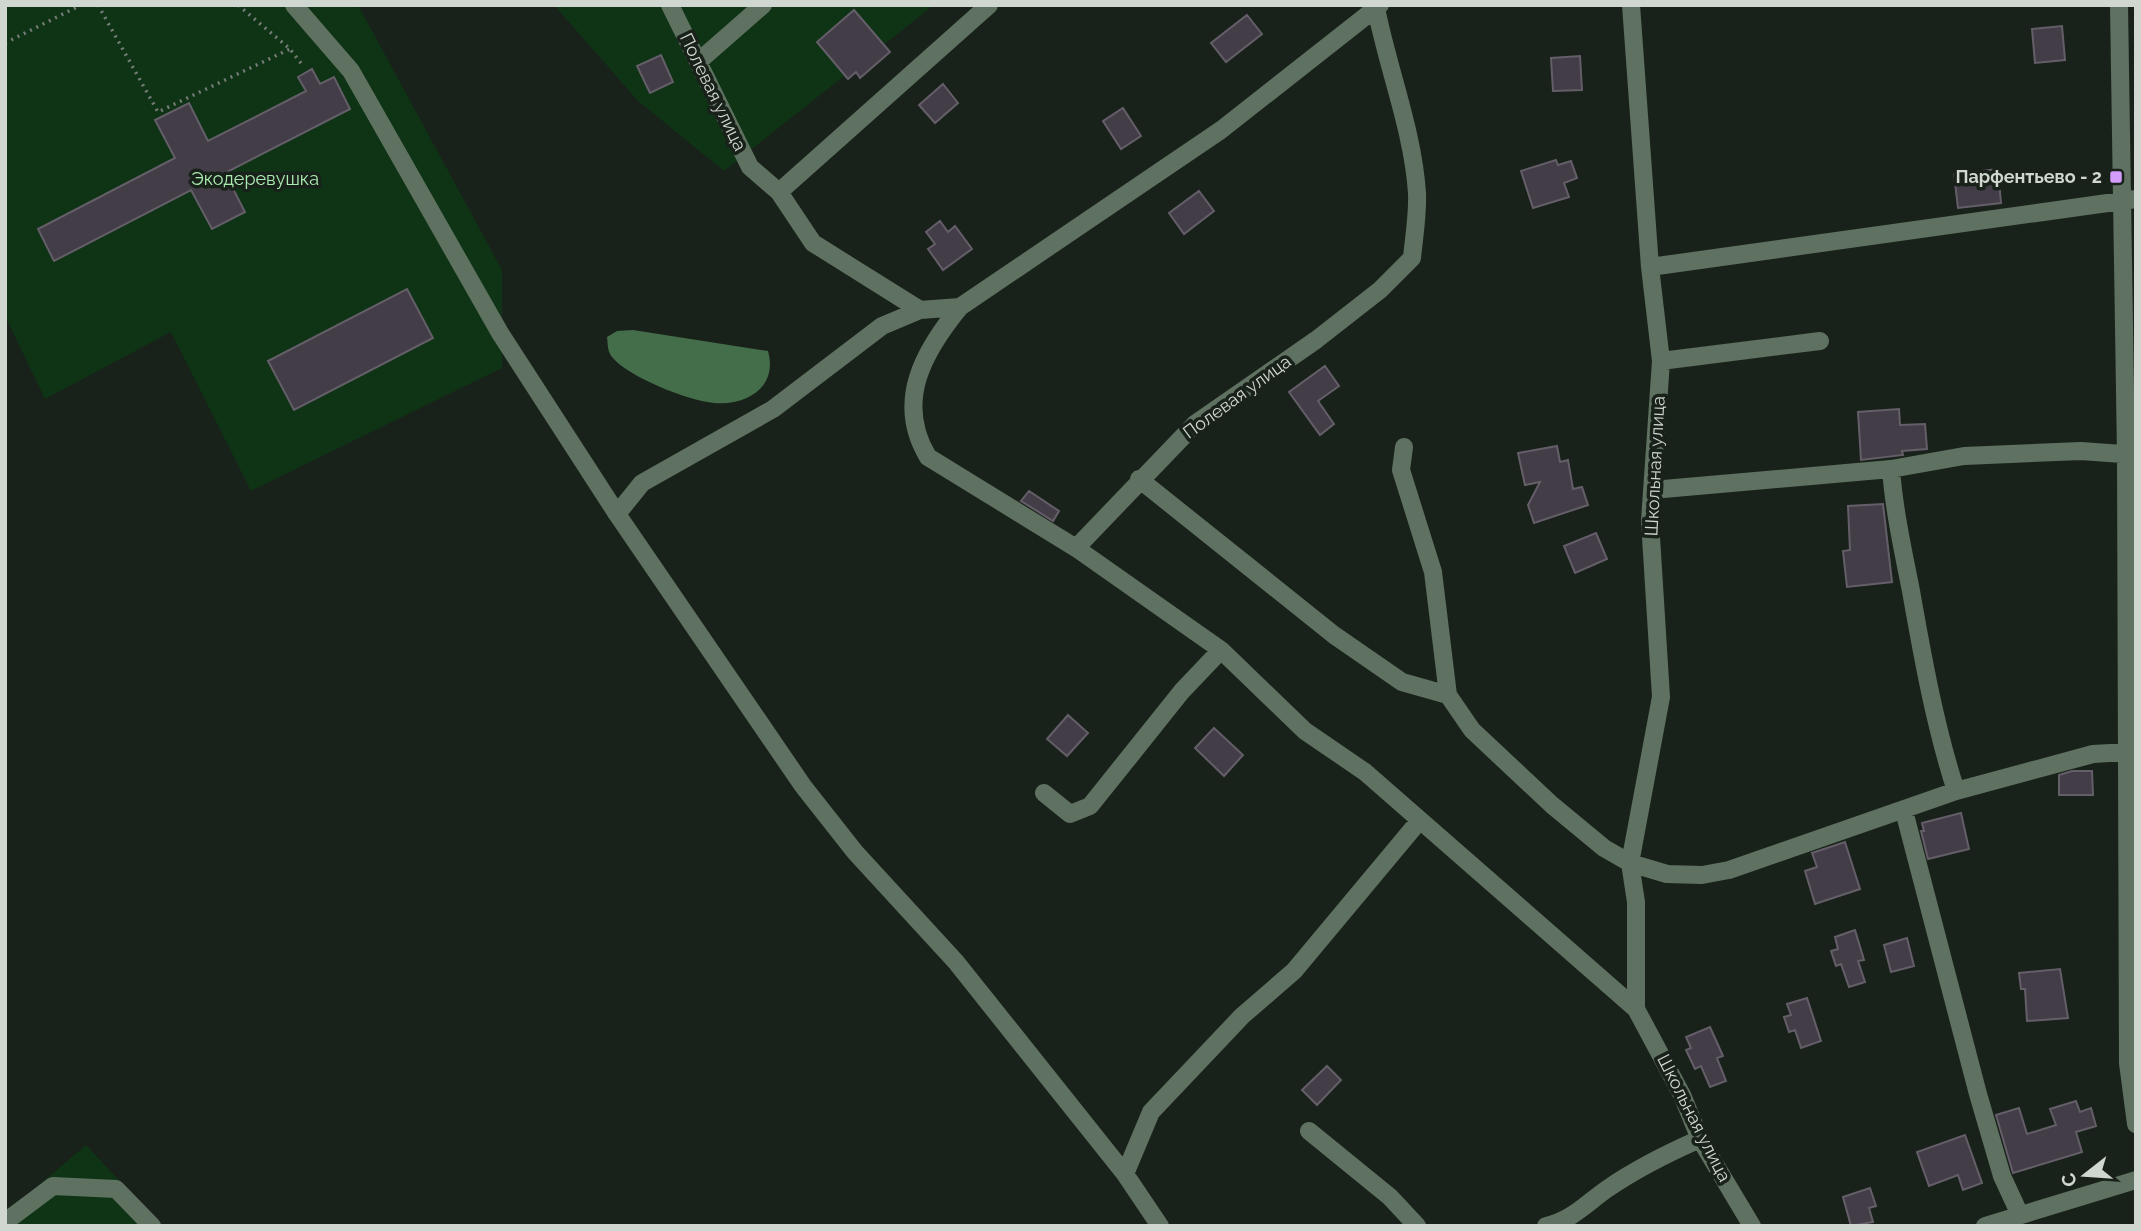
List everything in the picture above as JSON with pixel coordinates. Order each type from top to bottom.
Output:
[{"type":"street","points":[[294,5],[351,71],[500,334],[617,514],[803,786],[855,852],[956,962],[1125,1174],[1160,1226]]},
{"type":"street","name":"Полевая улица","points":[[670,5],[750,167],[779,192],[813,243],[920,310],[960,307]]},
{"type":"street","points":[[699,61],[763,5]]},
{"type":"street","points":[[779,192],[989,5]]},
{"type":"street","name":"Школьная улица","points":[[1631,5],[1650,267],[1661,361],[1650,521],[1661,697],[1630,863],[1636,902],[1636,1009]]},
{"type":"street","points":[[2119,5],[2128,88],[2132,720],[2127,751],[2128,1063],[2136,1124]]},
{"type":"street","name":"Полевая улица","points":[[1378,7],[1385,57],[1403,114],[1417,193],[1412,258],[1380,290],[1316,340],[1195,424],[1139,479],[1076,548],[928,457],[915,436],[912,408],[919,371],[940,331],[960,307],[1221,130],[1378,7]]},
{"type":"street","points":[[1650,267],[2129,199]]},
{"type":"street","points":[[617,514],[642,483],[773,410],[883,326],[920,310]]},
{"type":"street","points":[[1661,361],[1820,341]]},
{"type":"street","points":[[1404,447],[1401,470],[1433,572],[1448,695],[1472,730],[1552,805],[1604,848],[1630,863],[1667,874],[1702,876],[1729,870],[1956,791],[2093,754],[2127,751]]},
{"type":"street","points":[[1652,490],[1891,469],[1964,456],[2081,451],[2131,455]]},
{"type":"street","points":[[1891,469],[1894,510],[1923,664],[1943,751],[1956,791]]},
{"type":"street","points":[[1139,479],[1334,635],[1402,682],[1448,695]]},
{"type":"street","name":"Школьная улица","points":[[1076,548],[1221,650],[1305,731],[1365,772],[1636,1009],[1682,1096],[1700,1139],[1752,1226]]},
{"type":"street","points":[[1044,793],[1070,814],[1090,806],[1182,691],[1221,650]]},
{"type":"street","points":[[1904,811],[2002,1176],[2020,1215]]},
{"type":"street","points":[[1125,1174],[1151,1112],[1241,1016],[1294,971],[1420,820]]},
{"type":"street","points":[[1309,1130],[1390,1197],[1417,1226]]},
{"type":"street","points":[[1546,1226],[1575,1214],[1607,1189],[1668,1153],[1700,1139]]},
{"type":"street","points":[[1985,1226],[2136,1180]]},
{"type":"street","points":[[5,1222],[53,1186],[116,1189],[152,1226]]},
{"type":"path","points":[[5,43],[81,5]]},
{"type":"path","points":[[98,5],[158,112],[290,49]]},
{"type":"path","points":[[238,5],[290,49],[304,67]]},
{"type":"green space","name":"Экодеревушка","points":[[5,5],[358,5],[502,270],[502,368],[251,491],[171,332],[45,399],[5,316]]},
{"type":"green space","points":[[554,5],[934,5],[724,171],[638,101]]},
{"type":"green space","points":[[86,1145],[162,1226],[5,1226],[5,1214]]},
{"type":"shaded area","points":[[633,330],[768,351],[769,374],[758,391],[738,401],[714,403],[690,398],[645,380],[612,357],[608,350],[607,337],[617,331]]},
{"type":"building","points":[[854,10],[890,52],[860,78],[856,72],[848,79],[817,42]]},
{"type":"building","points":[[1247,15],[1262,34],[1226,62],[1211,43]]},
{"type":"building","points":[[2062,26],[2065,60],[2035,63],[2032,29]]},
{"type":"building","points":[[661,55],[673,82],[650,93],[637,66]]},
{"type":"building","points":[[1580,56],[1582,90],[1553,91],[1551,58]]},
{"type":"building","points":[[312,69],[320,84],[334,77],[350,109],[225,173],[245,212],[212,229],[191,190],[54,261],[38,229],[175,158],[155,120],[189,103],[208,141],[306,91],[298,77]]},
{"type":"building","points":[[943,84],[958,103],[935,123],[919,105]]},
{"type":"building","points":[[1123,108],[1141,136],[1121,149],[1103,121]]},
{"type":"building","points":[[1556,160],[1558,165],[1571,161],[1577,178],[1564,183],[1569,197],[1533,208],[1521,171]]},
{"type":"building","points":[[1998,169],[2001,203],[1958,208],[1954,174]]},
{"type":"building","points":[[1199,191],[1214,211],[1184,234],[1169,213]]},
{"type":"building","points":[[940,221],[948,232],[955,226],[972,249],[943,270],[928,249],[935,244],[926,232]]},
{"type":"building","points":[[407,289],[433,338],[294,410],[268,361]]},
{"type":"building","points":[[1325,366],[1339,386],[1318,401],[1334,424],[1320,435],[1289,392]]},
{"type":"building","points":[[1899,409],[1900,425],[1925,424],[1927,449],[1902,451],[1903,455],[1861,460],[1858,412]]},
{"type":"building","points":[[1557,446],[1560,462],[1568,460],[1573,489],[1582,487],[1588,505],[1534,523],[1528,505],[1540,482],[1525,485],[1518,453]]},
{"type":"building","points":[[1029,491],[1059,511],[1053,521],[1021,501]]},
{"type":"building","points":[[1883,504],[1892,582],[1847,587],[1843,551],[1850,550],[1848,506]]},
{"type":"building","points":[[1596,533],[1607,559],[1575,573],[1564,546]]},
{"type":"building","points":[[1068,715],[1088,733],[1067,756],[1047,739]]},
{"type":"building","points":[[1214,728],[1243,755],[1224,776],[1195,748]]},
{"type":"building","points":[[2072,771],[2092,771],[2093,795],[2059,795],[2059,775]]},
{"type":"building","points":[[1961,813],[1969,849],[1928,859],[1921,831],[1924,831],[1922,823]]},
{"type":"building","points":[[1845,842],[1860,889],[1815,904],[1805,871],[1817,867],[1812,853]]},
{"type":"building","points":[[1855,930],[1864,960],[1858,961],[1865,982],[1849,987],[1841,964],[1836,966],[1831,951],[1838,949],[1835,937]]},
{"type":"building","points":[[1907,938],[1914,966],[1891,972],[1884,945]]},
{"type":"building","points":[[2060,969],[2068,1018],[2027,1021],[2025,989],[2021,989],[2019,973]]},
{"type":"building","points":[[1807,998],[1821,1041],[1801,1048],[1795,1030],[1789,1032],[1784,1017],[1791,1015],[1787,1004]]},
{"type":"building","points":[[1710,1027],[1723,1056],[1717,1058],[1726,1081],[1710,1087],[1701,1066],[1695,1069],[1686,1050],[1691,1048],[1686,1037]]},
{"type":"building","points":[[1327,1066],[1341,1080],[1317,1105],[1302,1090]]},
{"type":"building","points":[[2076,1101],[2080,1112],[2091,1108],[2096,1126],[2076,1132],[2082,1152],[2013,1173],[1996,1115],[2019,1108],[2027,1134],[2056,1125],[2050,1109]]},
{"type":"building","points":[[1965,1135],[1982,1183],[1963,1190],[1958,1175],[1929,1186],[1917,1152]]},
{"type":"building","points":[[1870,1188],[1876,1206],[1869,1208],[1873,1222],[1851,1226],[1843,1197]]},
{"type":"place","name":"Парфентьево - 2","points":[[2116,177]]}]
